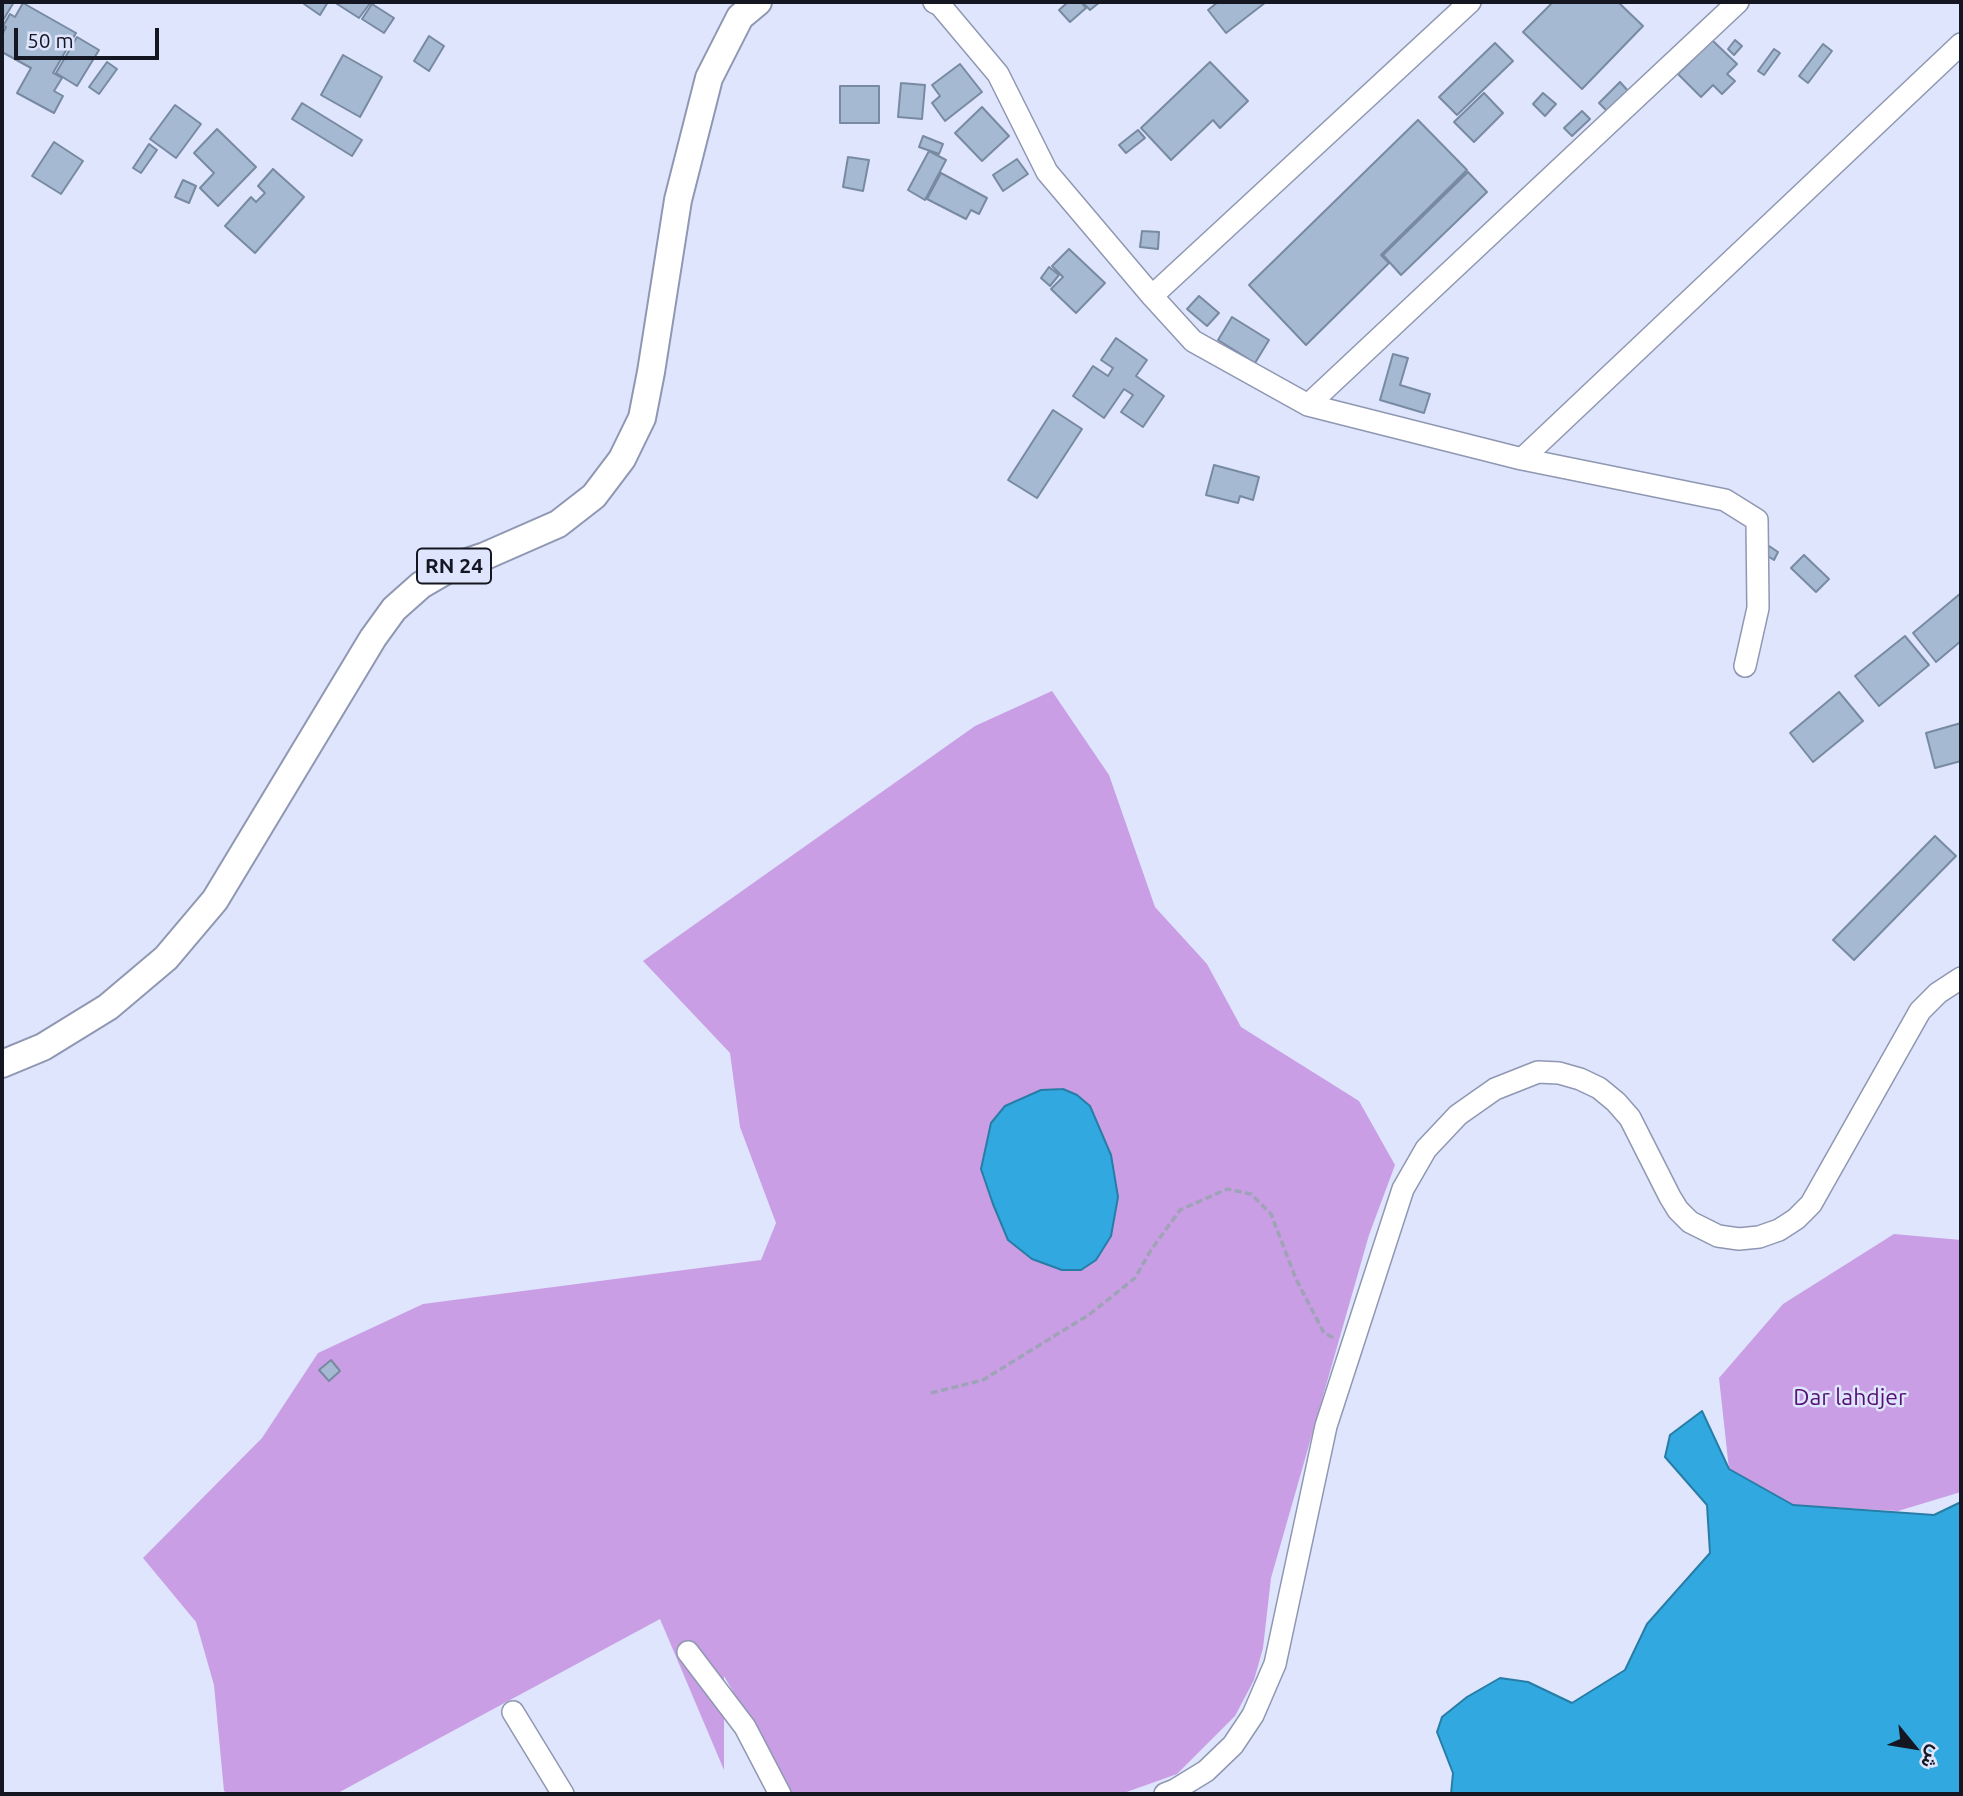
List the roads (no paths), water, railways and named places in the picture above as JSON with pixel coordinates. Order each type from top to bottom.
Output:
[{"type":"main road","name":"RN 24","points":[[2,1064],[43,1047],[108,1007],[166,958],[215,900],[373,638],[394,609],[421,585],[452,567],[485,556],[558,524],[594,496],[622,460],[642,418],[678,200],[709,78],[740,17],[758,2]]},
{"type":"street","points":[[934,2],[940,5],[998,74],[1047,172],[1193,341],[1308,405],[1522,459],[1725,500],[1757,520],[1758,608],[1745,666]]},
{"type":"street","points":[[1152,296],[1471,2]]},
{"type":"street","points":[[1308,405],[1738,2]]},
{"type":"street","points":[[1522,459],[1961,44]]},
{"type":"street","points":[[1165,1794],[1206,1771],[1233,1745],[1253,1715],[1275,1664],[1326,1426],[1403,1189],[1426,1149],[1458,1115],[1495,1089],[1538,1072],[1559,1073],[1580,1079],[1600,1088],[1630,1118],[1670,1197],[1690,1222],[1718,1236],[1739,1239],[1759,1237],[1779,1230],[1796,1219],[1811,1204],[1920,1011],[1938,993],[1961,978]]},
{"type":"street","points":[[688,1652],[745,1727],[780,1794]]},
{"type":"street","points":[[513,1712],[562,1794]]},
{"type":"water","points":[[1063,1089],[1077,1095],[1090,1106],[1111,1155],[1118,1197],[1111,1236],[1096,1260],[1081,1270],[1062,1270],[1032,1259],[1008,1240],[981,1169],[991,1123],[1005,1106],[1041,1090]]},
{"type":"water","points":[[1702,1411],[1729,1469],[1793,1505],[1934,1515],[1961,1502],[1961,1794],[1451,1794],[1453,1773],[1437,1732],[1442,1717],[1467,1697],[1500,1678],[1528,1682],[1572,1703],[1625,1670],[1647,1624],[1710,1553],[1707,1505],[1665,1457],[1670,1435]]},
{"type":"park label","name":"Dar lahdjer","points":[[1850,1397]]}]
